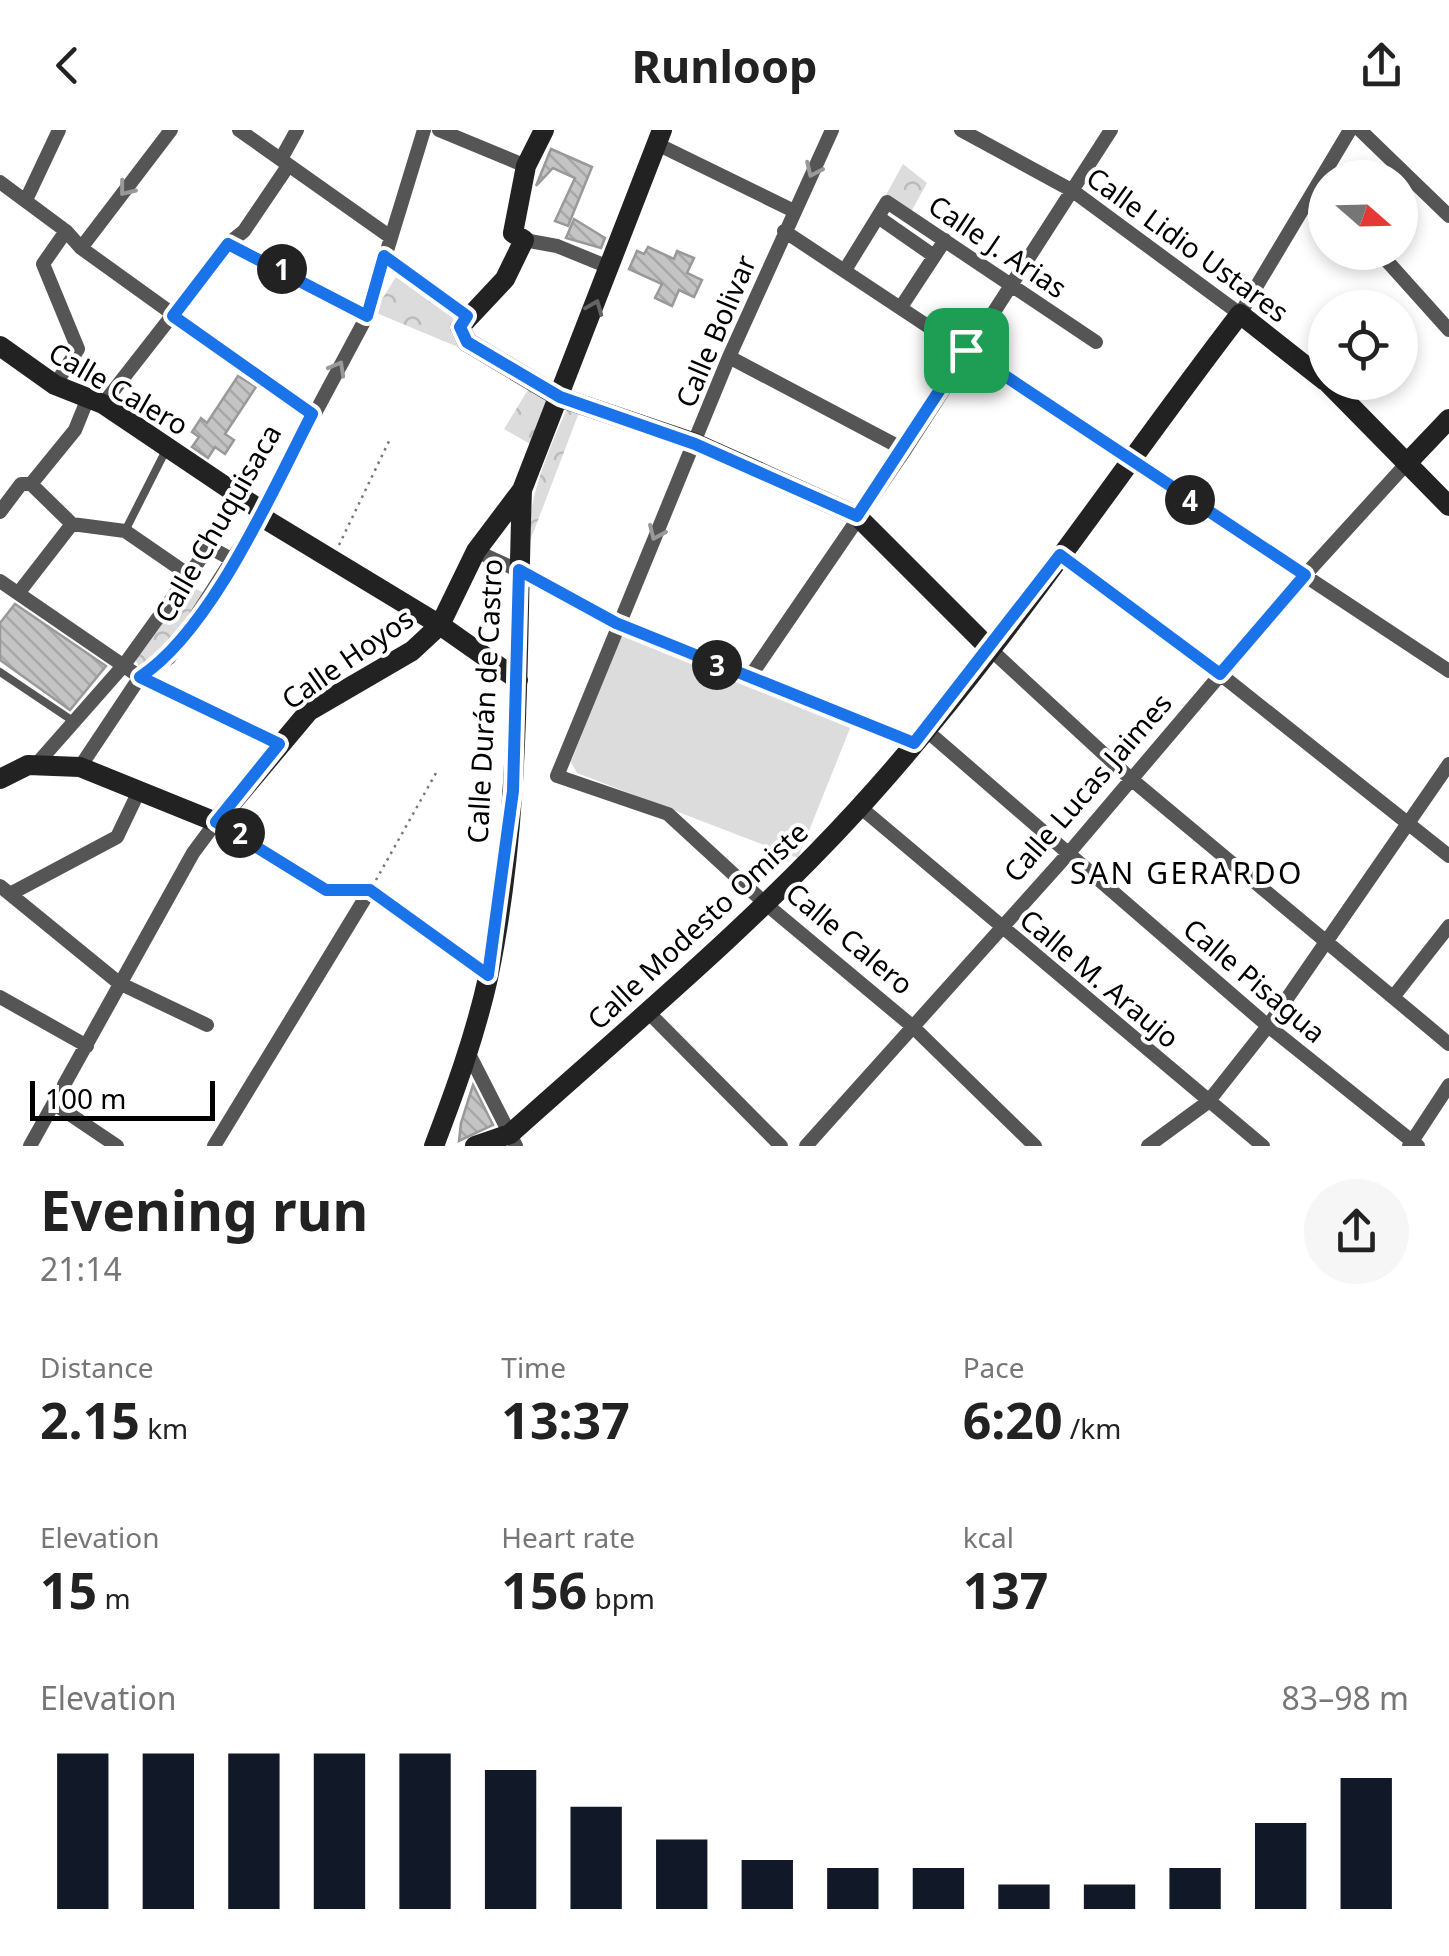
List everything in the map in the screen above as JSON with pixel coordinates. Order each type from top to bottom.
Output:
[{"type":"main road","points":[[544,130],[526,166],[513,234],[524,240],[505,280],[460,327],[467,342],[560,397],[695,444],[857,516],[989,648]]},
{"type":"main road","name":"Calle Hoyos","points":[[216,822],[309,712],[412,651],[440,625],[476,552],[522,490],[660,137]]},
{"type":"main road","name":"Calle Lidio Ustares","points":[[1240,314],[1308,368]]},
{"type":"main road","name":"Calle Modesto Omiste","points":[[474,1146],[513,1140],[647,1011],[767,905],[860,807],[989,648],[1240,314]]},
{"type":"main road","name":"Calle Calero","points":[[3,349],[55,385],[95,401],[167,447],[261,513],[440,625],[518,680]]},
{"type":"main road","name":"Calle Lidio Ustares","points":[[1344,400],[1449,506]]},
{"type":"main road","name":"Calle Lucas Jaimes","points":[[1408,462],[1449,419]]},
{"type":"main road","name":"Calle Durán de Castro","points":[[434,1146],[469,1054],[488,975],[513,791],[522,490]]},
{"type":"main road","points":[[0,779],[34,766],[80,767],[216,822]]},
{"type":"street","points":[[26,200],[60,130]]},
{"type":"street","points":[[80,248],[172,130]]},
{"type":"street","points":[[238,130],[389,236]]},
{"type":"street","points":[[31,484],[95,401],[173,316],[228,244],[244,231],[284,162],[297,130]]},
{"type":"street","name":"Calle Chuquisaca","points":[[80,767],[140,677],[169,658],[261,513],[367,316],[424,130]]},
{"type":"street","points":[[439,130],[526,166]]},
{"type":"street","name":"Calle Bolivar","points":[[557,776],[616,623],[729,357],[832,130]]},
{"type":"street","name":"Calle Lidio Ustares","points":[[961,130],[1072,191],[1240,314]]},
{"type":"street","points":[[748,678],[905,450],[1110,130]]},
{"type":"street","name":"Calle Modesto Omiste","points":[[1335,160],[1350,130]]},
{"type":"street","points":[[1360,130],[1449,216]]},
{"type":"street","points":[[660,137],[794,211]]},
{"type":"street","points":[[0,182],[66,231],[80,248],[312,414]]},
{"type":"street","name":"Calle J. Arias","points":[[934,256],[878,218],[887,202],[1096,342]]},
{"type":"street","name":"Calle Modesto Omiste","points":[[1240,314],[1308,208]]},
{"type":"street","points":[[845,270],[878,218]]},
{"type":"street","points":[[55,385],[78,349],[43,264],[66,231]]},
{"type":"street","points":[[784,231],[1449,671]]},
{"type":"street","points":[[524,240],[557,246],[611,268]]},
{"type":"street","points":[[901,307],[945,240]]},
{"type":"street","points":[[228,244],[367,316]]},
{"type":"street","points":[[384,256],[467,316]]},
{"type":"street","points":[[1395,270],[1449,330]]},
{"type":"street","points":[[729,357],[905,450]]},
{"type":"street","name":"Calle Lucas Jaimes","points":[[806,1146],[1068,854],[1305,575],[1408,462]]},
{"type":"street","points":[[0,512],[21,484],[31,484],[72,524],[125,531],[186,573]]},
{"type":"street","points":[[72,524],[6,588],[140,677],[279,744]]},
{"type":"street","points":[[34,766],[124,665],[186,573],[210,547],[234,560]]},
{"type":"street","name":"Calle Pisagua","points":[[476,552],[519,570],[616,623],[748,678],[920,737],[1068,854],[1413,1144]]},
{"type":"street","points":[[1060,555],[1220,674],[1449,856]]},
{"type":"street","points":[[989,648],[1131,779],[1449,1044]]},
{"type":"street","points":[[1148,1146],[1208,1102],[1268,1026],[1449,764]]},
{"type":"street","name":"Calle Calero","points":[[557,776],[668,814],[767,905],[912,1026],[1035,1146]]},
{"type":"street","points":[[139,791],[117,838],[5,890],[119,983],[206,1025]]},
{"type":"street","name":"Calle M. Araujo","points":[[860,807],[1263,1146]]},
{"type":"street","points":[[216,822],[326,890],[370,890],[488,975]]},
{"type":"street","name":"Calle Hoyos","points":[[30,1146],[193,852],[216,822]]},
{"type":"street","points":[[214,1146],[370,890]]},
{"type":"street","points":[[1394,996],[1449,926]]},
{"type":"street","points":[[0,998],[87,1046]]},
{"type":"street","points":[[647,1011],[781,1146]]},
{"type":"street","points":[[469,1054],[513,1140]]},
{"type":"street","points":[[1413,1144],[1449,1085]]},
{"type":"street","points":[[56,1105],[117,1146]]},
{"type":"lane","points":[[125,531],[167,447]]},
{"type":"lane","points":[[0,672],[74,721]]},
{"type":"path","points":[[332,559],[368,494],[391,437]]},
{"type":"path","points":[[370,890],[436,774]]},
{"type":"green space","points":[[903,164],[927,183],[911,212],[886,195]]},
{"type":"green space","points":[[396,277],[453,318],[451,333],[458,347],[374,312]]},
{"type":"green space","points":[[529,388],[548,400],[530,444],[504,429]]},
{"type":"green space","points":[[568,406],[580,410],[527,549],[535,494]]},
{"type":"green space","points":[[187,584],[204,593],[165,653],[146,667],[139,666],[134,658]]},
{"type":"green space","points":[[624,636],[851,726],[798,858],[577,773],[571,762],[618,639]]},
{"type":"building","points":[[551,149],[592,167],[568,226],[555,221],[575,178],[553,168],[536,186]]},
{"type":"building","points":[[574,219],[605,238],[601,248],[566,238]]},
{"type":"building","points":[[648,247],[674,259],[677,251],[694,258],[687,273],[702,280],[694,297],[679,290],[672,306],[655,298],[662,284],[629,269],[637,251],[644,254]]},
{"type":"building","points":[[238,376],[256,387],[225,434],[234,440],[225,454],[215,447],[208,458],[192,447],[199,437],[192,432],[201,418],[207,423]]},
{"type":"building","points":[[15,604],[106,666],[70,710],[0,660],[0,623]]},
{"type":"building","points":[[473,1085],[493,1125],[459,1141],[461,1123]]},
{"type":"district","name":"SAN GERARDO","points":[[1187,872]]},
{"type":"route","points":[[228,244],[310,282],[367,316],[384,256],[467,316],[460,327],[467,342],[560,397],[695,444],[857,516],[905,450],[966,350],[1305,575],[1220,674],[1060,555],[914,743],[616,623],[519,570],[513,791],[488,975],[370,890],[326,890],[235,830],[216,822],[279,744],[140,677],[169,658],[234,560],[312,414],[173,316],[228,244]]}]
